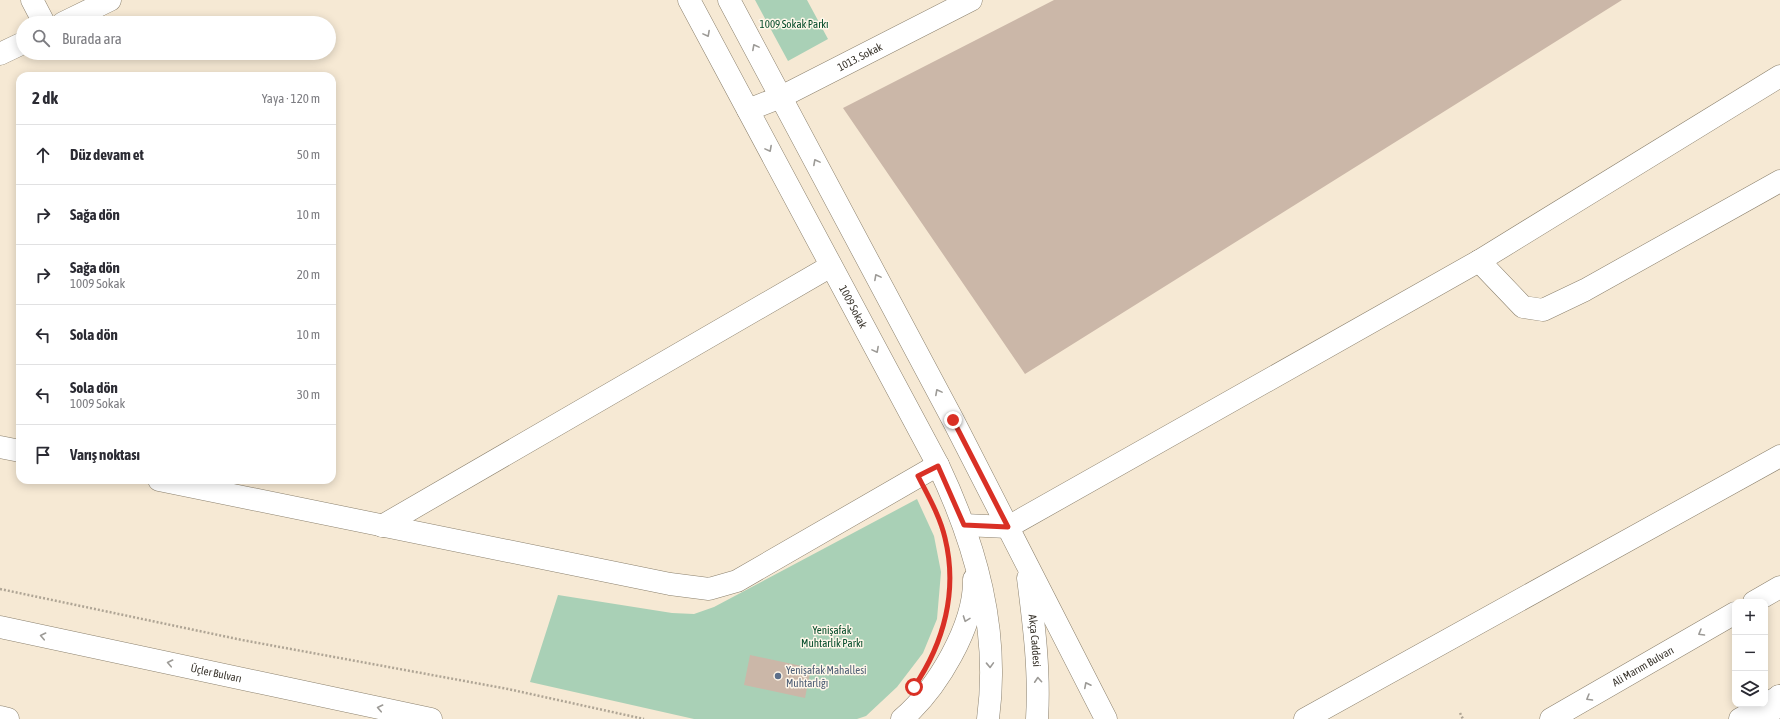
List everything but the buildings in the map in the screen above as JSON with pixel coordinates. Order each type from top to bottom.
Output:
[{"type":"street","points":[[32,0],[40,16]]},
{"type":"street","points":[[77,16],[110,0]]},
{"type":"street","name":"1009 Sokak","points":[[689,0],[938,466],[964,525],[984,596],[989,626],[991,672],[988,719]]},
{"type":"street","points":[[729,0],[953,420],[1106,719]]},
{"type":"street","name":"1013. Sokak","points":[[748,110],[781,97],[971,0]]},
{"type":"street","points":[[0,54],[16,46]]},
{"type":"street","points":[[964,525],[1008,527],[1479,261],[1780,76]]},
{"type":"street","points":[[1479,261],[1523,307],[1543,310],[1585,290],[1780,181]]},
{"type":"street","points":[[382,526],[831,266]]},
{"type":"street","points":[[0,447],[16,450]]},
{"type":"street","points":[[1305,719],[1780,456]]},
{"type":"street","points":[[178,484],[670,584],[709,589],[738,581],[938,466]]},
{"type":"street","points":[[902,719],[915,708],[930,688],[948,662],[961,634],[971,607],[974,586],[973,553]]},
{"type":"street","name":"Akça Caddesi","points":[[1026,563],[1035,636],[1039,691],[1037,719]]},
{"type":"street","points":[[1759,599],[1780,587]]},
{"type":"street","name":"Ali Marım Bulvarı","points":[[1553,718],[1732,615]]},
{"type":"street","name":"Üçler Bulvarı","points":[[0,627],[431,719]]},
{"type":"street","points":[[1740,719],[1780,696]]},
{"type":"street","points":[[1766,719],[1780,696]]},
{"type":"street","points":[[0,717],[8,719]]},
{"type":"path","points":[[0,588],[242,640],[508,689],[644,719]]},
{"type":"path","points":[[1460,713],[1463,719]]},
{"type":"green space","name":"1009 Sokak Parkı","points":[[755,0],[807,0],[828,39],[788,61]]},
{"type":"green space","name":"Yenişafak Muhtarlık Parkı","points":[[917,499],[934,536],[941,572],[937,619],[923,653],[897,687],[866,716],[857,719],[694,719],[530,682],[558,595],[672,613],[694,614],[714,607]]},
{"type":"place","name":"Yenişafak Mahallesi Muhtarlığı","points":[[778,676]]},
{"type":"route","points":[[914,687],[927,668],[938,644],[945,623],[950,595],[950,565],[945,537],[935,509],[918,476],[938,466],[964,525],[1008,527],[953,420]]}]
